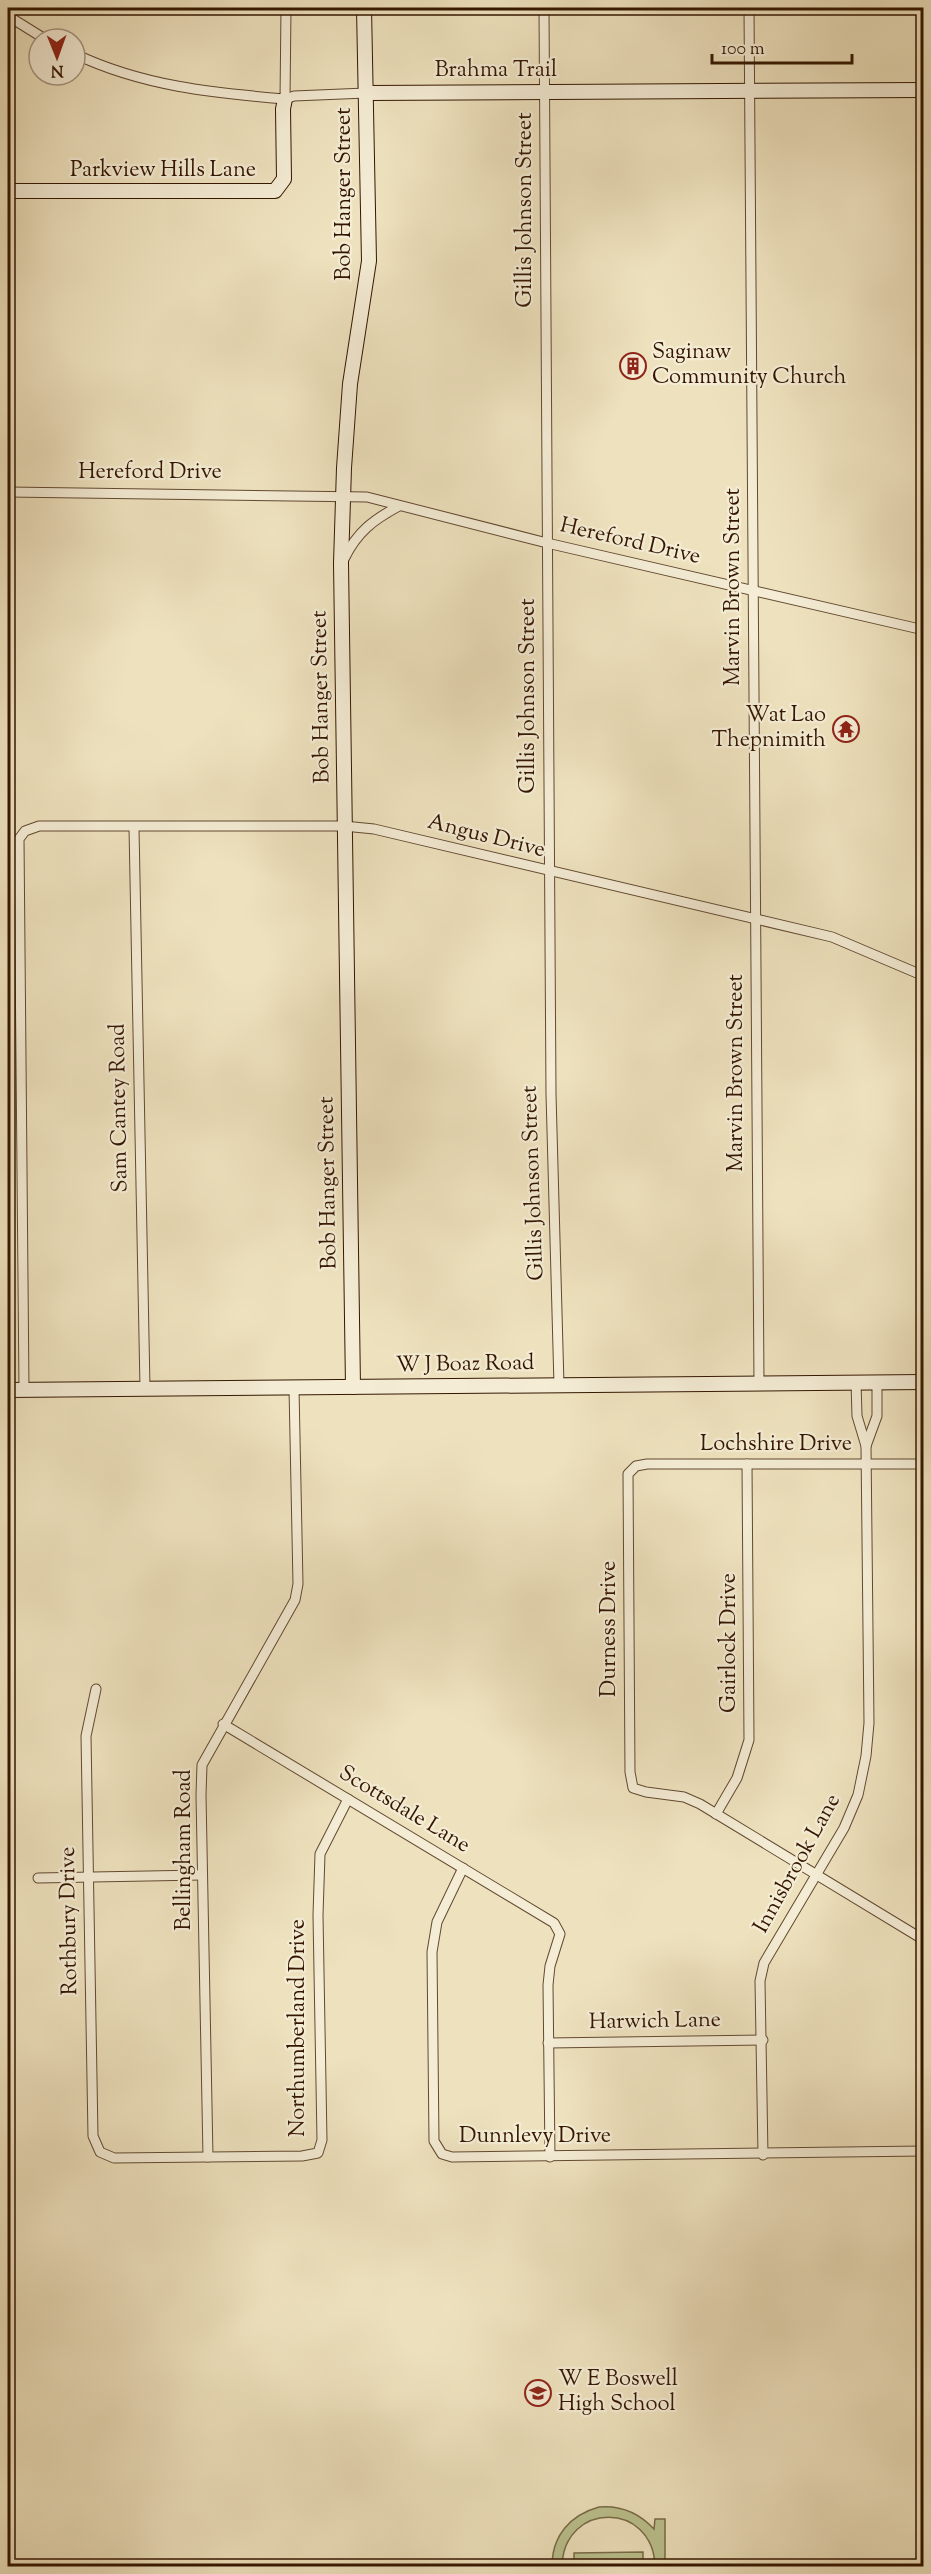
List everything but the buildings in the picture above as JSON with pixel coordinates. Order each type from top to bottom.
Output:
[{"type":"street","name":"Parkview Hills Lane","points":[[8,191],[275,191],[284,179],[283,109],[286,8]]},
{"type":"street","name":"Bob Hanger Street","points":[[353,1387],[341,563],[350,384],[369,261],[364,8]]},
{"type":"street","name":"Gillis Johnson Street","points":[[544,8],[550,1094],[559,1384]]},
{"type":"street","name":"Marvin Brown Street","points":[[749,8],[759,1383]]},
{"type":"street","points":[[8,16],[27,28]]},
{"type":"street","name":"Brahma Trail","points":[[87,59],[129,75],[179,88],[285,99],[294,96],[366,93],[924,90]]},
{"type":"street","name":"Hereford Drive","points":[[8,492],[367,497],[547,543],[924,630]]},
{"type":"street","points":[[341,563],[358,534],[367,524],[399,506]]},
{"type":"street","name":"Angus Drive","points":[[24,1390],[18,839],[25,831],[54,826],[134,828],[344,826],[374,830],[755,918],[848,942],[924,976]]},
{"type":"street","name":"Sam Cantey Road","points":[[134,828],[145,1388]]},
{"type":"street","name":"Innisbrook Lane","points":[[763,2155],[763,2040],[760,1981],[764,1963],[844,1828],[858,1795],[866,1756],[869,1723],[867,1464],[866,1446],[857,1416],[856,1382]]},
{"type":"street","name":"Innisbrook Lane","points":[[866,1446],[877,1416],[877,1382]]},
{"type":"street","name":"W J Boaz Road","points":[[8,1390],[924,1382]]},
{"type":"street","name":"Bellingham Road","points":[[208,2157],[202,1765],[223,1724],[295,1600],[298,1584],[294,1388]]},
{"type":"street","name":"Lochshire Drive","points":[[630,1470],[647,1464],[924,1464]]},
{"type":"street","name":"Gairlock Drive","points":[[716,1814],[737,1778],[749,1740],[747,1464]]},
{"type":"street","name":"Durness Drive","points":[[630,1470],[630,1761],[633,1788],[684,1797],[716,1814]]},
{"type":"street","name":"Rothbury Drive","points":[[96,1689],[86,1736],[93,2136],[100,2152]]},
{"type":"street","name":"Scottsdale Lane","points":[[223,1724],[554,1923],[560,1934],[550,1966],[548,2043]]},
{"type":"street","name":"Northumberland Drive","points":[[100,2152],[114,2158],[302,2156],[318,2153],[322,2140],[318,1915],[320,1854],[348,1798]]},
{"type":"street","points":[[716,1814],[816,1876],[922,1936]]},
{"type":"street","name":"Dunnlevy Drive","points":[[463,1868],[437,1922],[432,1952],[434,2141],[442,2154],[452,2157],[550,2157],[924,2151]]},
{"type":"street","points":[[38,1878],[202,1875]]},
{"type":"street","name":"Harwich Lane","points":[[548,2043],[763,2040]]},
{"type":"street","points":[[548,2043],[550,2157]]},
{"type":"green space","points":[[8,1049],[12,1375],[8,1375]]},
{"type":"green space","points":[[599,2507],[615,2507],[630,2511],[654,2529],[655,2519],[665,2519],[665,2566],[655,2566],[651,2545],[640,2529],[625,2520],[608,2517],[592,2520],[577,2529],[566,2545],[562,2566],[552,2566],[555,2545],[565,2528],[579,2515]]},
{"type":"green space","points":[[643,2552],[643,2566],[574,2566],[574,2553]]},
{"type":"place","name":"Saginaw Community Church","points":[[633,366]]},
{"type":"place","name":"Wat Lao Thepnimith","points":[[846,729]]},
{"type":"place","name":"W E Boswell High School","points":[[538,2393]]}]
